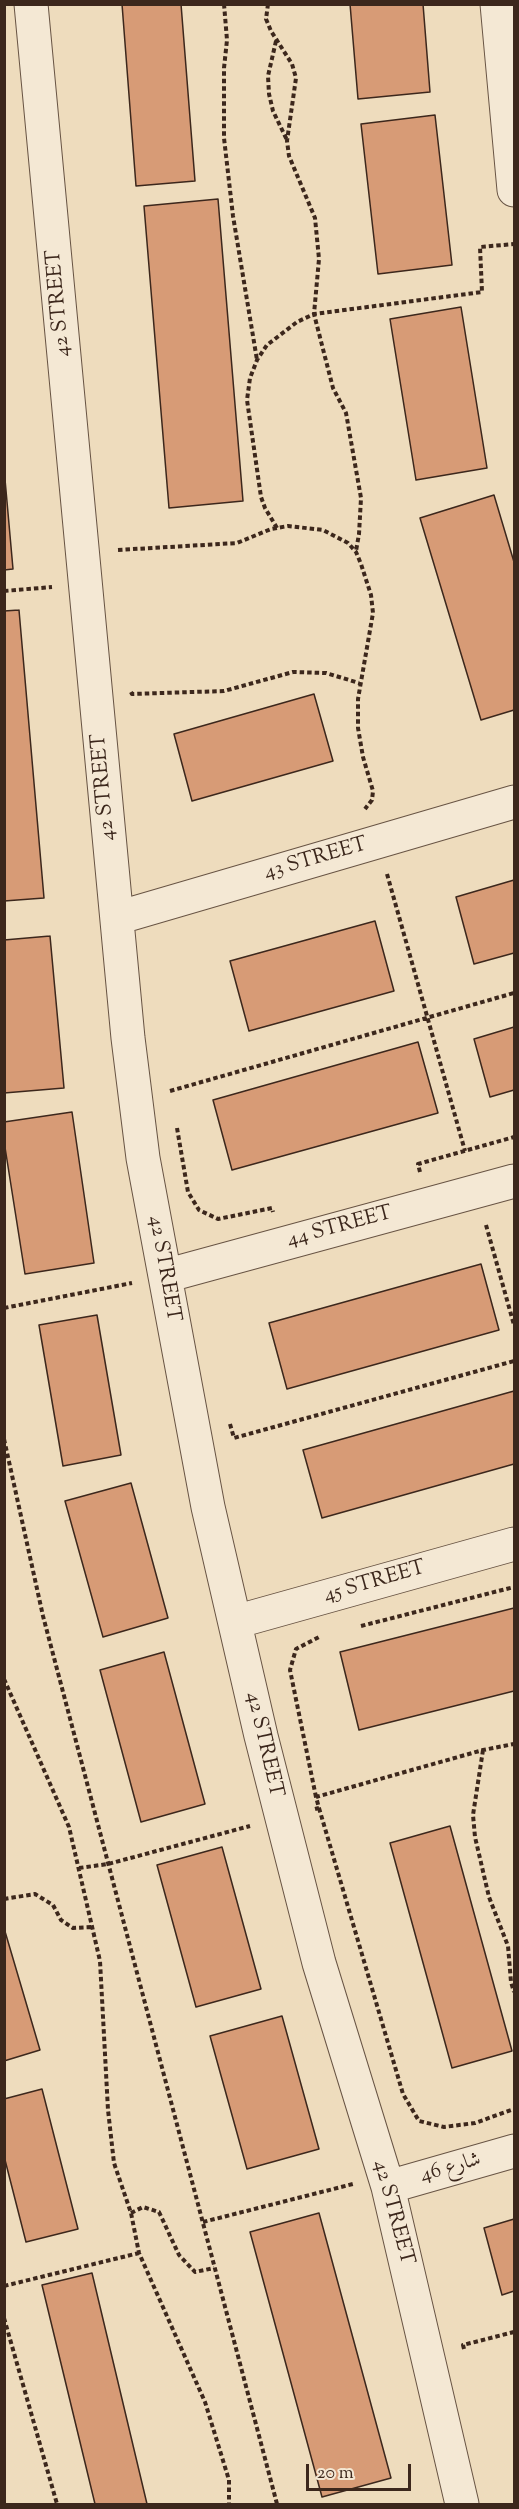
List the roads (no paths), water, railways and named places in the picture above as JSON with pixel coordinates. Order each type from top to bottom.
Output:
[{"type":"street","name":"42 STREET","points":[[32,4],[128,1038],[143,1158],[208,1507],[281,1818],[319,1963],[386,2181],[462,2505]]},
{"type":"street","points":[[497,4],[514,190]]},
{"type":"street","name":"43 STREET","points":[[117,918],[514,802]]},
{"type":"street","name":"44 STREET","points":[[165,1276],[514,1180]]},
{"type":"street","name":"45 STREET","points":[[235,1622],[514,1544]]},
{"type":"street","name":"شارع 46","points":[[386,2181],[514,2151]]}]
